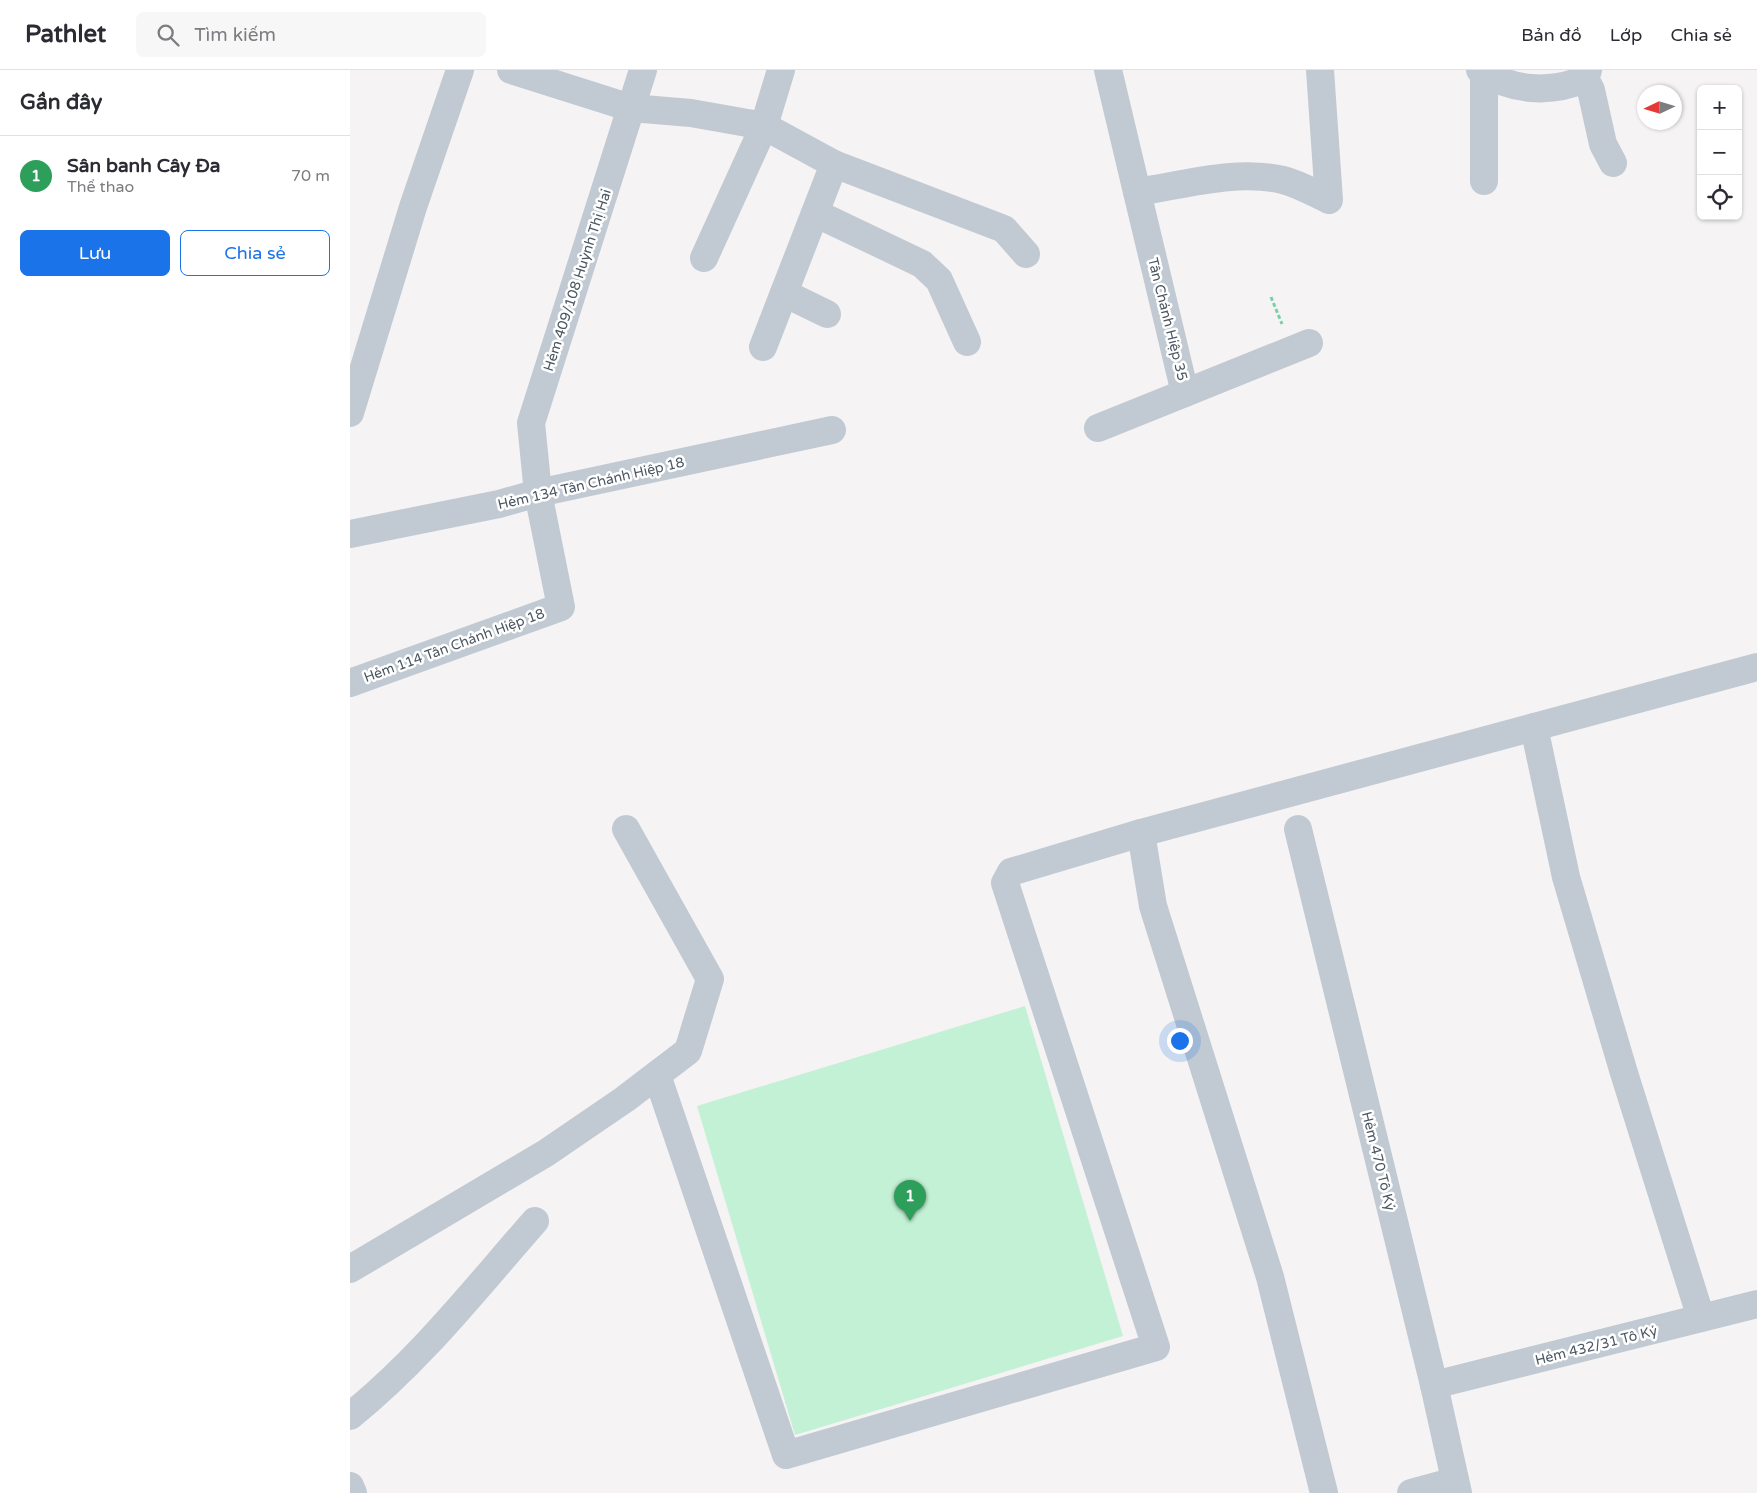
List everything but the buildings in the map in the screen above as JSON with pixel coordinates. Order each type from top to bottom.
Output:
[{"type":"street","points":[[350,413],[413,207],[460,70]]},
{"type":"street","points":[[511,70],[631,108],[691,113],[764,126],[834,164],[1004,229],[1026,254]]},
{"type":"street","name":"Hẻm 409/108 Huỳnh Thị Hai","points":[[538,493],[531,423],[643,70]]},
{"type":"street","points":[[704,258],[764,126],[781,70]]},
{"type":"street","name":"Tân Chánh Hiệp 35","points":[[1108,70],[1186,393],[1296,343]]},
{"type":"street","points":[[1137,192],[1227,178],[1256,176],[1285,181],[1329,200],[1320,70]]},
{"type":"street","points":[[1484,181],[1482,71],[1501,81],[1532,88],[1549,89],[1568,86],[1586,74],[1600,135],[1613,162]]},
{"type":"street","points":[[763,347],[834,164]]},
{"type":"street","points":[[815,213],[909,256],[927,268],[939,280],[945,291],[967,342]]},
{"type":"street","points":[[784,293],[827,314]]},
{"type":"street","points":[[1098,428],[1186,393]]},
{"type":"street","name":"Hẻm 134 Tân Chánh Hiệp 18","points":[[350,534],[499,504],[538,493],[832,430]]},
{"type":"street","name":"Hẻm 114 Tân Chánh Hiệp 18","points":[[350,683],[561,606],[538,493]]},
{"type":"street","points":[[657,1075],[786,1454],[1156,1347],[1005,883],[1011,872],[1141,832],[1757,667]]},
{"type":"street","points":[[1534,727],[1566,877],[1624,1073],[1701,1318]]},
{"type":"street","points":[[350,1269],[546,1153],[688,1051],[710,979],[626,829]]},
{"type":"street","name":"Hẻm 470 Tô Ký","points":[[1298,829],[1434,1385],[1457,1487]]},
{"type":"street","points":[[1141,832],[1153,906],[1270,1276],[1324,1493]]},
{"type":"street","points":[[350,1416],[379,1393],[422,1349],[535,1222]]},
{"type":"street","name":"Hẻm 432/31 Tô Ký","points":[[1434,1385],[1757,1304]]},
{"type":"street","points":[[350,1486],[353,1493]]},
{"type":"street","points":[[1411,1493],[1457,1487]]},
{"type":"path","points":[[1271,297],[1296,343]]},
{"type":"green space","points":[[1025,1006],[1123,1336],[795,1435],[697,1106]]},
{"type":"place","name":"Sân banh Cây Đa","points":[[910,1221]]}]
